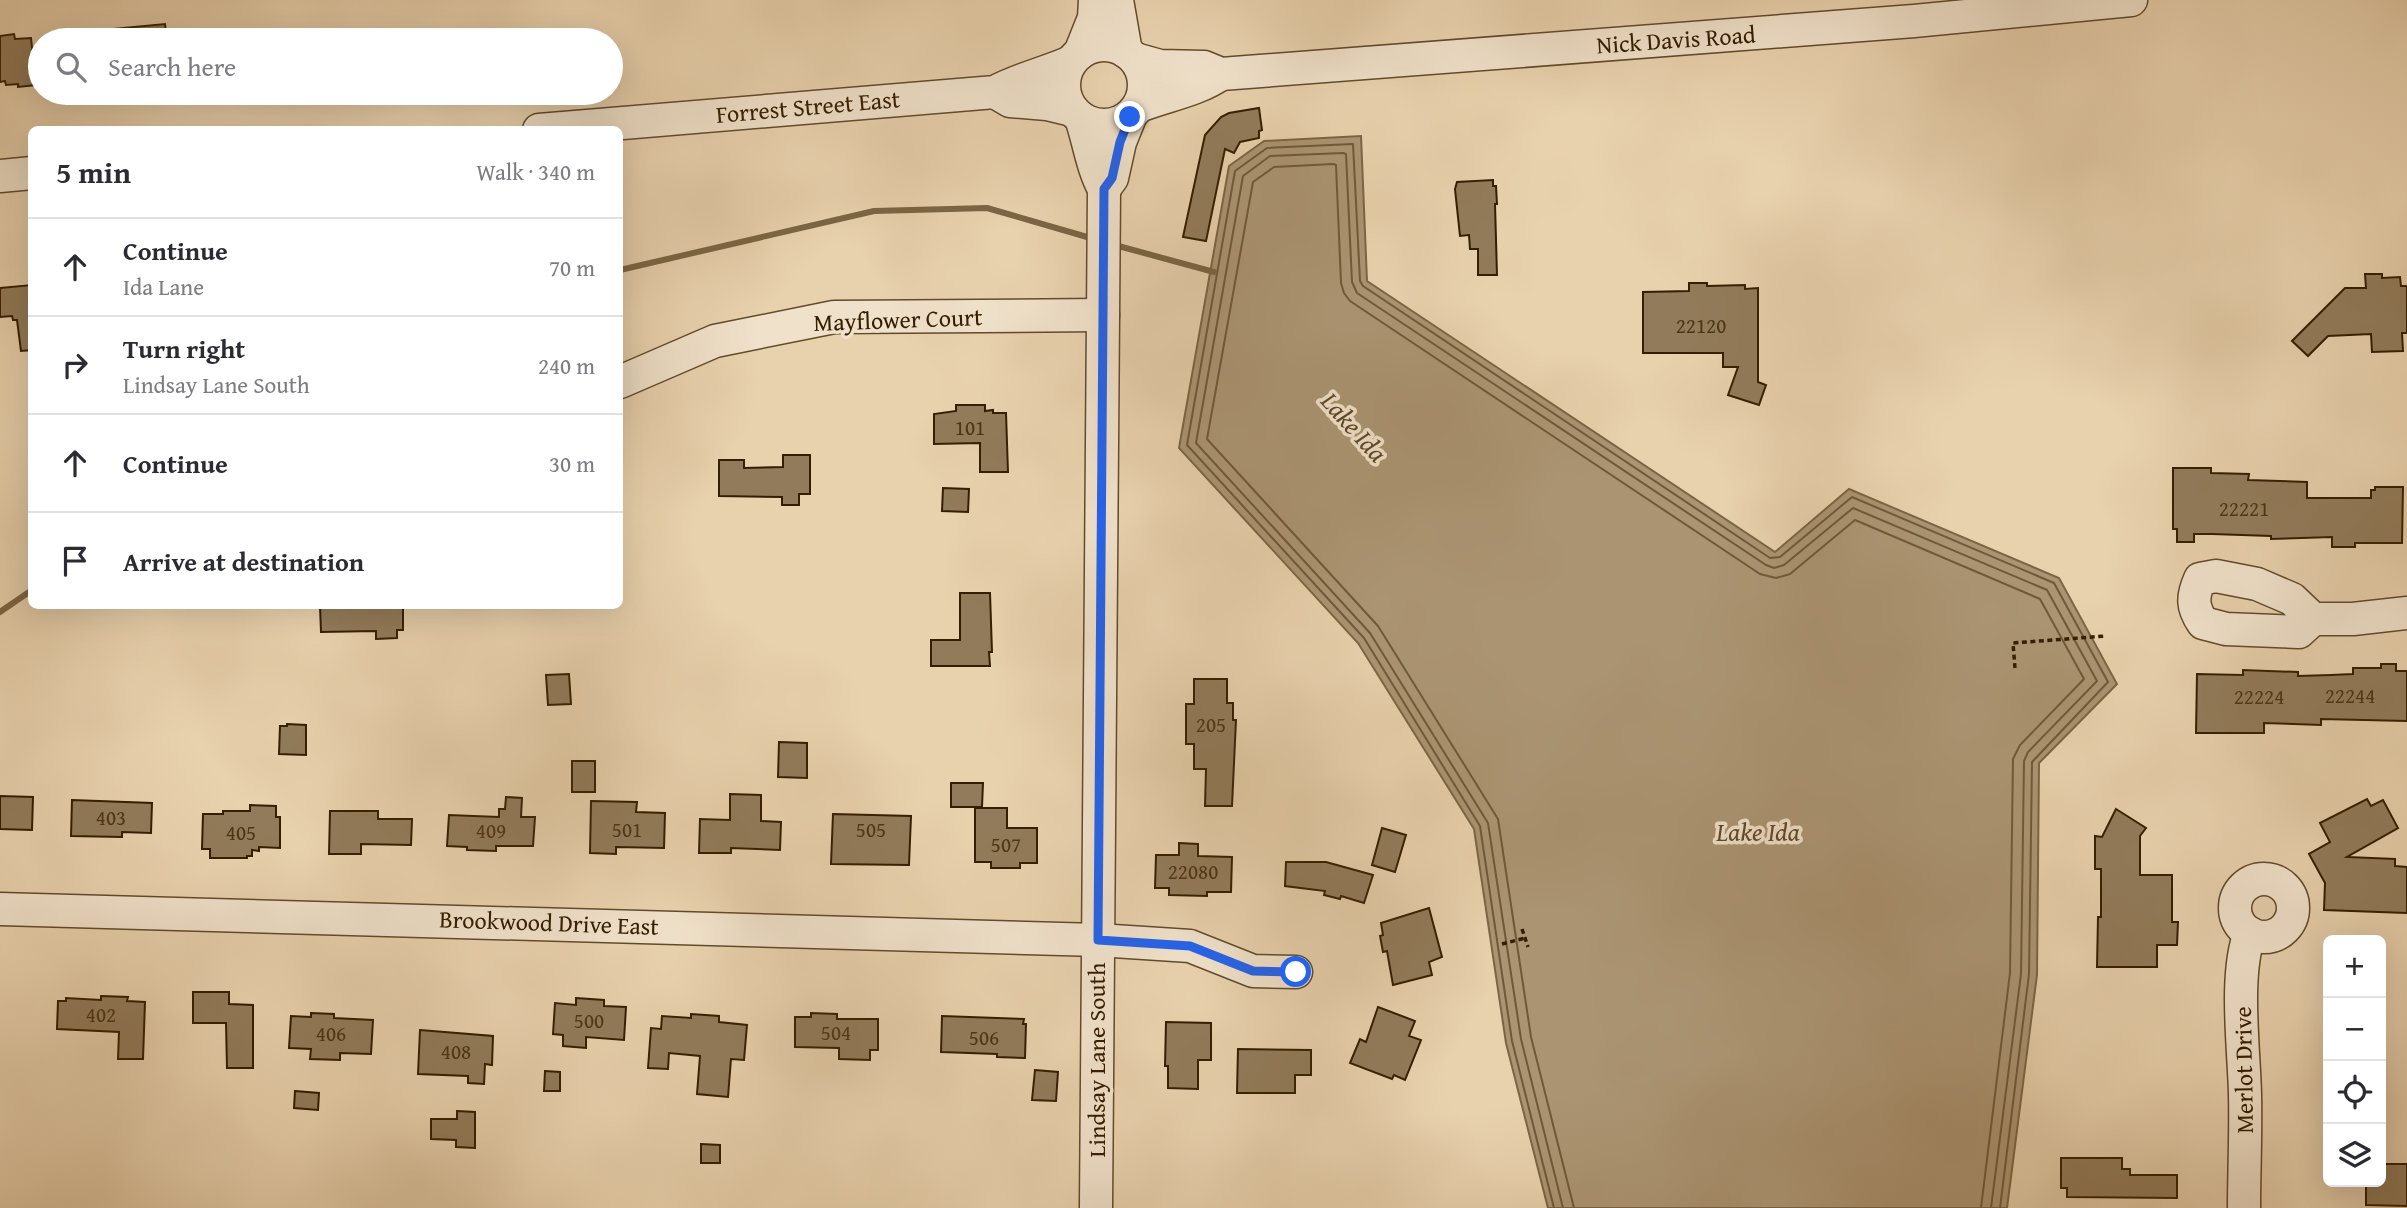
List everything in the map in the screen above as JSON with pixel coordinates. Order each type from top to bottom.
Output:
[{"type":"street","points":[[1077,114],[1063,86],[1094,18],[1095,0]]},
{"type":"street","points":[[1104,189],[1112,178],[1120,142],[1144,93],[1144,79],[1130,55],[1117,0]]},
{"type":"street","name":"Nick Davis Road","points":[[1130,55],[1160,66],[1204,67],[1221,74],[1914,11],[2131,0]]},
{"type":"street","points":[[1076,58],[1092,47],[1104,45],[1130,55]]},
{"type":"street","name":"Forrest Street East","points":[[587,126],[995,92],[1009,84],[1046,74],[1076,58]]},
{"type":"street","name":"Nick Davis Road","points":[[1135,111],[1163,96],[1204,86],[1221,74]]},
{"type":"street","points":[[995,92],[1010,101],[1047,104],[1077,114],[1092,124],[1118,123],[1135,111]]},
{"type":"street","name":"Lindsay Lane South","points":[[1077,114],[1088,139],[1095,173],[1104,189],[1096,1208]]},
{"type":"street","points":[[0,176],[28,173]]},
{"type":"street","name":"Mayflower Court","points":[[623,381],[715,341],[834,317],[1102,314]]},
{"type":"street","points":[[2313,619],[2353,619],[2407,612]]},
{"type":"street","name":"Brookwood Drive East","points":[[0,909],[1098,940],[1190,946],[1253,971],[1296,972]]},
{"type":"street","name":"Merlot Drive","points":[[2244,1208],[2243,951],[2250,933]]},
{"type":"path","points":[[2015,668],[2013,643],[2106,636]]},
{"type":"path","points":[[1522,929],[1528,947]]},
{"type":"path","points":[[1502,944],[1525,938]]},
{"type":"water","name":"Lake Ida","points":[[1361,136],[1367,281],[1775,552],[1849,489],[2059,578],[2117,684],[2039,763],[2037,975],[2007,1208],[1548,1208],[1506,1043],[1474,829],[1358,643],[1179,448],[1229,166],[1264,141]]},
{"type":"building","points":[[165,24],[166,28],[124,28]]},
{"type":"building","points":[[14,34],[15,39],[28,38],[28,86],[18,87],[18,84],[6,85],[5,81],[0,82],[0,36]]},
{"type":"building","points":[[1259,108],[1262,130],[1259,131],[1259,138],[1240,142],[1234,153],[1225,149],[1206,241],[1183,237],[1205,135],[1221,117],[1229,113]]},
{"type":"building","points":[[1493,180],[1497,204],[1497,275],[1478,275],[1478,249],[1470,249],[1469,235],[1460,236],[1455,189],[1457,182]]},
{"type":"building","points":[[2365,274],[2382,274],[2382,278],[2400,277],[2401,286],[2407,286],[2407,333],[2402,333],[2403,351],[2372,352],[2371,334],[2328,336],[2308,356],[2292,341],[2345,288],[2366,288]]},
{"type":"building","points":[[1689,283],[1758,288],[1758,382],[1766,385],[1759,405],[1728,395],[1738,367],[1723,367],[1723,353],[1643,353],[1643,292],[1689,291]]},
{"type":"building","points":[[28,285],[28,350],[21,351],[17,320],[13,320],[12,316],[0,317],[0,288]]},
{"type":"building","points":[[956,405],[985,405],[985,411],[1006,413],[1008,472],[980,472],[980,443],[934,444],[934,414],[956,411]]},
{"type":"building","points":[[783,455],[810,455],[810,494],[799,494],[799,505],[782,505],[782,497],[719,496],[719,460],[744,460],[744,468],[783,467]]},
{"type":"building","points":[[2173,468],[2211,468],[2211,473],[2249,474],[2248,480],[2307,482],[2307,498],[2371,498],[2371,490],[2375,490],[2375,487],[2403,487],[2402,543],[2355,543],[2355,547],[2332,547],[2332,537],[2271,539],[2271,536],[2212,534],[2194,534],[2194,542],[2177,542],[2177,529],[2173,529]]},
{"type":"building","points":[[943,488],[969,489],[968,512],[942,511]]},
{"type":"building","points":[[960,593],[990,593],[990,666],[931,666],[931,640],[960,640]]},
{"type":"building","points":[[320,609],[403,609],[403,630],[397,630],[397,638],[376,639],[376,631],[321,632]]},
{"type":"building","points":[[2381,664],[2396,664],[2396,671],[2407,671],[2407,721],[2321,719],[2321,725],[2264,723],[2264,733],[2196,733],[2197,674],[2243,675],[2243,670],[2298,672],[2298,676],[2353,674],[2353,668],[2381,668]]},
{"type":"building","points":[[569,674],[571,704],[548,705],[546,675]]},
{"type":"building","points":[[1194,679],[1227,679],[1227,703],[1233,703],[1233,720],[1236,720],[1232,806],[1205,806],[1206,769],[1194,769],[1194,744],[1186,744],[1186,704],[1194,704]]},
{"type":"building","points":[[306,725],[306,755],[279,754],[280,726]]},
{"type":"building","points":[[779,742],[807,743],[807,778],[778,777]]},
{"type":"building","points":[[572,761],[595,761],[595,792],[572,792]]},
{"type":"building","points":[[951,783],[983,783],[982,807],[951,807]]},
{"type":"building","points":[[730,794],[761,795],[761,821],[781,822],[780,850],[731,848],[731,853],[699,853],[700,819],[730,820]]},
{"type":"building","points":[[0,796],[33,797],[32,830],[0,829]]},
{"type":"building","points":[[506,797],[522,798],[521,817],[535,817],[533,846],[496,846],[496,851],[447,846],[449,815],[499,817],[499,809],[505,809]]},
{"type":"building","points":[[2367,799],[2371,806],[2383,800],[2398,828],[2347,857],[2395,859],[2395,866],[2407,867],[2407,913],[2324,910],[2325,883],[2309,854],[2330,842],[2320,823]]},
{"type":"building","points":[[72,800],[152,803],[151,833],[122,832],[122,837],[71,836]]},
{"type":"building","points":[[591,801],[637,802],[636,812],[665,813],[664,848],[616,847],[616,854],[590,853]]},
{"type":"building","points":[[250,805],[276,806],[276,817],[280,817],[280,848],[259,847],[259,851],[252,850],[252,856],[247,858],[210,858],[210,849],[202,849],[203,814],[250,811]]},
{"type":"building","points":[[975,808],[1007,808],[1007,828],[1037,828],[1037,863],[1020,863],[1020,868],[991,868],[991,862],[975,862]]},
{"type":"building","points":[[2116,809],[2146,828],[2140,836],[2140,875],[2172,875],[2172,922],[2178,922],[2177,945],[2157,945],[2157,967],[2097,967],[2101,869],[2095,869],[2095,836],[2102,837]]},
{"type":"building","points":[[330,811],[378,811],[378,819],[412,819],[411,845],[361,844],[361,854],[329,854]]},
{"type":"building","points":[[833,814],[911,816],[909,865],[831,864]]},
{"type":"building","points":[[1382,828],[1406,835],[1395,872],[1372,865]]},
{"type":"building","points":[[1179,843],[1198,844],[1198,856],[1232,857],[1231,892],[1207,892],[1207,896],[1169,895],[1169,888],[1155,888],[1156,855],[1179,855]]},
{"type":"building","points":[[1286,862],[1326,862],[1373,875],[1364,903],[1341,896],[1340,899],[1324,895],[1325,891],[1285,886]]},
{"type":"building","points":[[1429,908],[1442,957],[1429,962],[1432,975],[1393,985],[1387,951],[1383,952],[1381,923]]},
{"type":"building","points":[[193,992],[229,992],[229,1004],[253,1005],[253,1068],[227,1068],[226,1023],[193,1023]]},
{"type":"building","points":[[101,996],[128,997],[127,1001],[145,1002],[143,1059],[118,1059],[119,1032],[57,1029],[58,1001],[66,1001],[66,998],[101,1000]]},
{"type":"building","points":[[576,998],[604,1000],[604,1006],[626,1007],[624,1040],[586,1037],[586,1048],[563,1046],[563,1035],[553,1034],[555,1003],[576,1005]]},
{"type":"building","points":[[1378,1007],[1415,1021],[1409,1036],[1421,1040],[1405,1080],[1394,1075],[1392,1079],[1350,1063],[1360,1039],[1366,1042]]},
{"type":"building","points":[[311,1013],[334,1014],[334,1018],[373,1020],[371,1054],[340,1053],[340,1060],[310,1059],[311,1049],[289,1048],[291,1016],[311,1017]]},
{"type":"building","points":[[811,1013],[837,1014],[837,1019],[878,1019],[878,1050],[870,1050],[870,1060],[839,1059],[839,1048],[795,1047],[795,1017],[811,1017]]},
{"type":"building","points":[[691,1014],[719,1016],[719,1022],[747,1025],[744,1060],[731,1059],[728,1097],[697,1094],[700,1056],[669,1053],[668,1069],[648,1068],[651,1028],[661,1029],[662,1016],[691,1018]]},
{"type":"building","points":[[942,1016],[1024,1019],[1025,1058],[941,1052]]},
{"type":"building","points":[[1166,1022],[1211,1023],[1211,1060],[1198,1060],[1198,1089],[1168,1088],[1168,1066],[1165,1066]]},
{"type":"building","points":[[420,1030],[493,1036],[492,1065],[485,1064],[484,1084],[468,1083],[468,1076],[418,1074]]},
{"type":"building","points":[[1238,1049],[1311,1050],[1311,1075],[1295,1075],[1295,1093],[1237,1093]]},
{"type":"building","points":[[1035,1070],[1058,1072],[1056,1101],[1032,1100]]},
{"type":"building","points":[[545,1071],[560,1072],[560,1091],[544,1091]]},
{"type":"building","points":[[295,1091],[319,1093],[318,1110],[294,1108]]},
{"type":"building","points":[[457,1111],[475,1112],[475,1148],[456,1147],[456,1140],[431,1139],[431,1119],[457,1119]]},
{"type":"building","points":[[701,1144],[720,1145],[720,1163],[701,1163]]},
{"type":"building","points":[[2061,1158],[2122,1158],[2122,1169],[2130,1169],[2130,1175],[2177,1175],[2177,1198],[2067,1197],[2067,1188],[2061,1188]]},
{"type":"building","points":[[2386,1164],[2407,1164],[2407,1206],[2366,1205],[2366,1187],[2386,1187]]},
{"type":"waterway","points":[[623,269],[874,211],[987,208],[1094,239]]},
{"type":"waterway","points":[[1111,244],[1214,272]]},
{"type":"waterway","points":[[0,612],[28,593]]},
{"type":"route","points":[[1130,117],[1120,142],[1112,178],[1104,189],[1098,940],[1190,946],[1253,971],[1296,972]]}]
